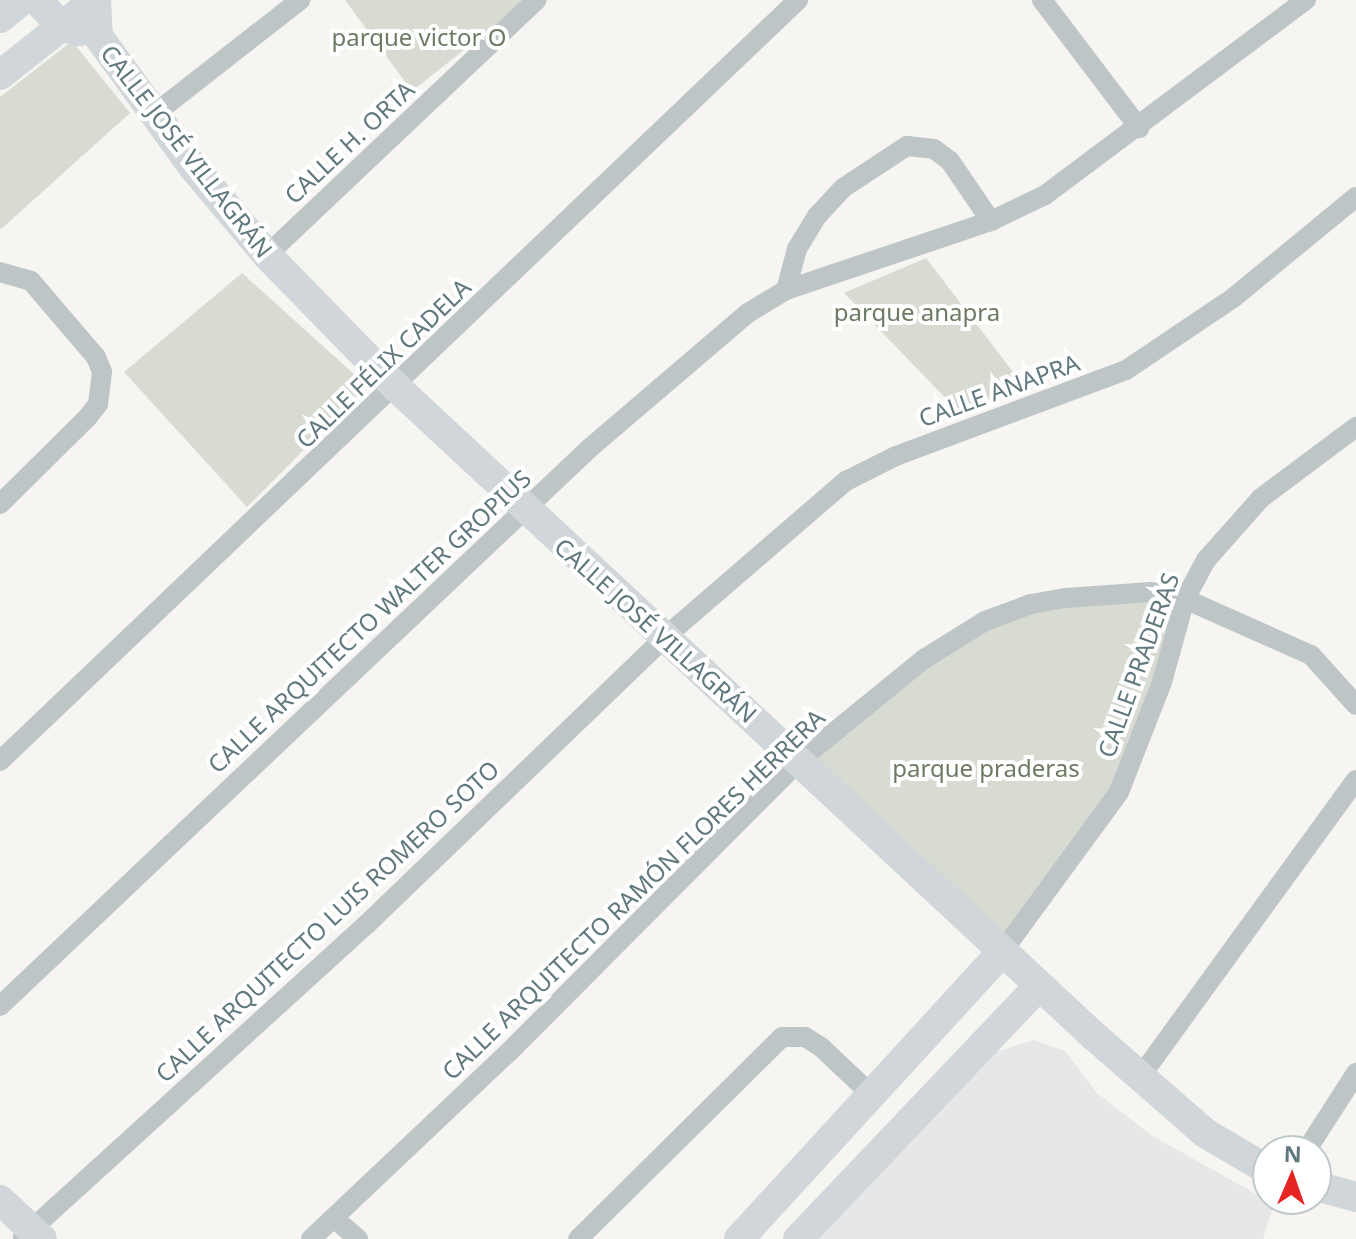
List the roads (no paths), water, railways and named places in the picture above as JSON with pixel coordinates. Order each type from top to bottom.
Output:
[{"type":"street","points":[[0,18],[22,0]]},
{"type":"street","points":[[37,0],[61,26]]},
{"type":"street","points":[[0,75],[95,0]]},
{"type":"street","name":"CALLE JOSÉ VILLAGRÁN","points":[[95,0],[98,36],[153,115],[267,255],[396,387],[523,510],[800,760],[1039,986],[1205,1133],[1252,1161]]},
{"type":"street","points":[[153,115],[300,0]]},
{"type":"street","name":"CALLE H. ORTA","points":[[267,255],[537,0]]},
{"type":"street","name":"CALLE FÉLIX CADELA","points":[[0,761],[396,387],[798,0]]},
{"type":"street","points":[[1042,0],[1139,128]]},
{"type":"street","name":"CALLE ARQUITECTO WALTER GROPIUS","points":[[0,1006],[523,510],[674,371],[748,313],[786,290],[991,221],[1045,195],[1139,128],[1284,7],[1306,0]]},
{"type":"street","name":"CALLE JOSÉ VILLAGRÁN","points":[[61,26],[98,36]]},
{"type":"street","points":[[786,290],[797,249],[817,216],[843,188],[907,146],[934,149],[950,161],[991,221]]},
{"type":"street","name":"CALLE ANAPRA","points":[[665,637],[846,481],[896,456],[1126,370],[1233,298],[1356,197]]},
{"type":"street","points":[[0,504],[88,417],[102,390],[96,357],[31,281],[2,272]]},
{"type":"street","name":"CALLE PRADERAS","points":[[1002,952],[1119,792],[1162,682],[1185,599],[1206,560],[1261,498],[1356,427]]},
{"type":"street","name":"CALLE ARQUITECTO RAMÓN FLORES HERRERA","points":[[311,1239],[800,760],[924,659],[985,621],[1031,604],[1081,597],[1151,592],[1185,599],[1311,655],[1356,705]]},
{"type":"street","name":"CALLE ARQUITECTO LUIS ROMERO SOTO","points":[[31,1236],[366,925],[665,637]]},
{"type":"street","points":[[1140,1077],[1356,780]]},
{"type":"street","points":[[739,1239],[1002,952]]},
{"type":"street","points":[[798,1239],[1039,986]]},
{"type":"street","points":[[578,1239],[782,1037],[805,1037],[821,1047],[873,1096]]},
{"type":"street","points":[[1316,1135],[1356,1073]]},
{"type":"street","points":[[1332,1190],[1356,1197]]},
{"type":"street","points":[[0,1200],[31,1236]]},
{"type":"street","points":[[334,1218],[358,1239]]},
{"type":"park label","name":"parque victor O","points":[[419,37]]},
{"type":"park label","name":"parque anapra","points":[[917,312]]},
{"type":"park label","name":"parque praderas","points":[[986,768]]}]
